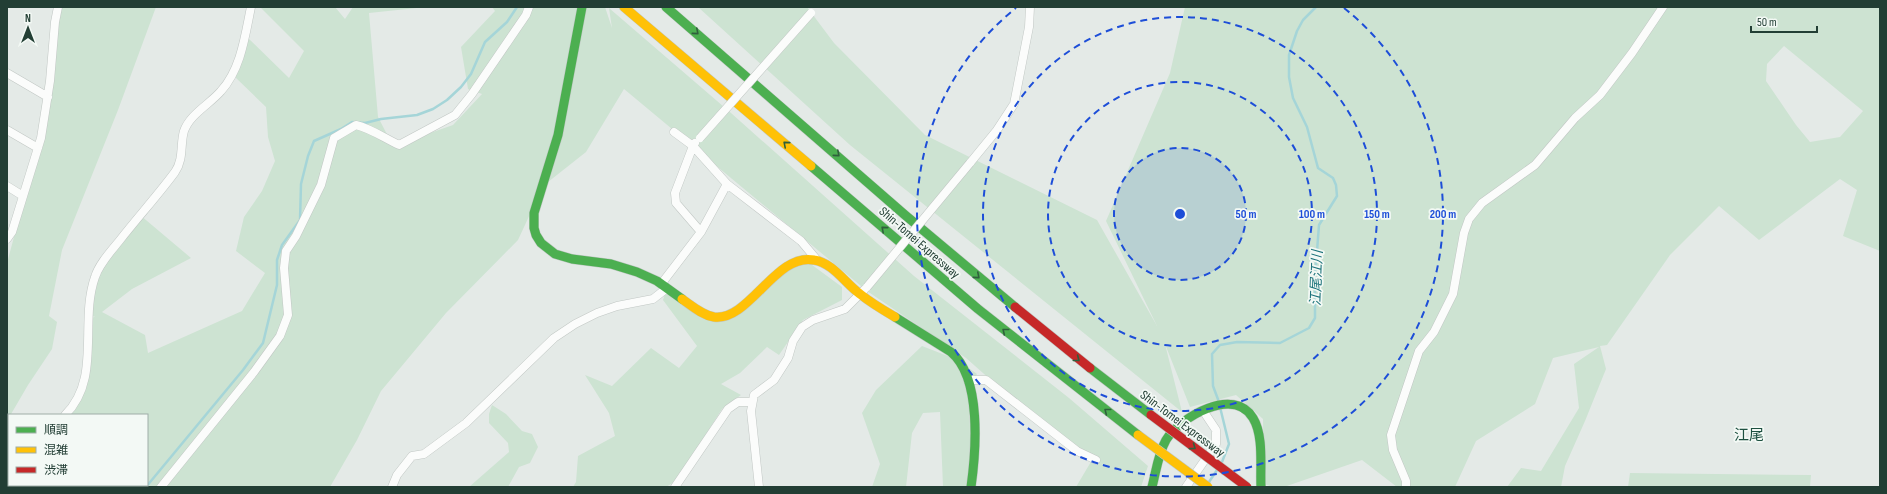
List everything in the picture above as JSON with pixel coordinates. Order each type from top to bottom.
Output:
[{"type":"main road","points":[[582,7],[557,144],[536,206],[533,222],[536,234],[542,245],[553,254],[567,259],[600,262],[631,270],[665,285],[705,314],[714,317],[723,316],[734,311],[791,264],[804,259],[817,260],[825,264],[860,295],[955,355],[966,372],[974,416],[974,468],[971,487]]},
{"type":"main road","name":"Shin-Tomei Expressway","points":[[624,7],[978,309],[1138,435],[1208,487]]},
{"type":"main road","name":"Shin-Tomei Expressway","points":[[666,7],[991,289],[1075,358],[1246,487]]},
{"type":"main road","points":[[1152,487],[1166,440],[1177,427],[1204,412],[1228,403],[1242,406],[1254,418],[1259,446],[1261,487]]},
{"type":"street","points":[[7,239],[12,232],[38,148],[48,97],[55,22],[58,7]]},
{"type":"street","points":[[66,414],[74,406],[85,381],[90,302],[95,277],[109,254],[176,170],[182,152],[184,130],[192,118],[221,92],[230,80],[241,52],[251,7]]},
{"type":"street","points":[[161,487],[254,372],[280,336],[288,315],[284,268],[286,251],[296,236],[321,185],[334,138],[356,125],[369,128],[380,137],[399,145],[455,115],[472,94],[526,15],[529,7]]},
{"type":"street","points":[[759,487],[752,432],[752,402],[754,396],[774,380],[788,358],[793,341],[802,327],[813,320],[844,309],[860,295],[997,130],[1014,104],[1029,27],[1030,7]]},
{"type":"street","points":[[1406,487],[1406,481],[1393,450],[1391,435],[1419,351],[1434,332],[1453,294],[1464,233],[1470,219],[1482,203],[1535,165],[1574,118],[1600,95],[1632,53],[1663,7]]},
{"type":"street","points":[[701,232],[676,203],[675,193],[693,146],[812,10]]},
{"type":"street","points":[[7,73],[48,97]]},
{"type":"street","points":[[7,130],[38,148]]},
{"type":"street","points":[[674,132],[693,146],[726,184],[801,241],[817,260]]},
{"type":"street","points":[[392,487],[397,475],[412,456],[424,454],[466,423],[554,338],[575,324],[598,312],[617,306],[653,299],[665,285],[701,232],[726,184]]},
{"type":"street","points":[[7,186],[23,196]]},
{"type":"street","points":[[968,380],[986,380],[1077,451],[1096,460]]},
{"type":"street","points":[[675,487],[728,409],[738,402],[752,402]]},
{"type":"street","points":[[1186,487],[1216,444],[1216,430],[1204,412]]},
{"type":"green space","points":[[59,7],[156,7],[118,110],[62,250],[49,316],[57,322],[52,349],[11,414],[8,414],[7,421],[7,263],[38,148]]},
{"type":"green space","points":[[260,7],[335,7],[345,19],[353,7],[426,7],[369,13],[378,117],[393,146],[453,125],[482,94],[468,89],[461,47],[495,11],[492,7],[605,7],[612,28],[609,8],[731,113],[914,276],[1069,398],[1148,466],[1141,487],[1076,487],[1092,460],[1034,418],[966,358],[867,291],[624,89],[586,152],[543,186],[518,240],[446,313],[381,391],[357,440],[330,487],[20,487],[148,486],[148,414],[66,414],[86,382],[90,320],[95,316],[89,318],[95,277],[140,215],[191,258],[132,289],[102,312],[145,335],[148,353],[242,311],[265,273],[236,251],[244,217],[262,191],[275,161],[268,137],[266,107],[235,77],[247,37],[289,78],[304,51]]},
{"type":"green space","points":[[698,7],[807,7],[834,43],[925,135],[1097,220],[1157,326],[1106,221],[1170,73],[1185,7],[1880,7],[1880,251],[1843,236],[1857,190],[1840,179],[1759,240],[1719,206],[1670,255],[1607,345],[1600,346],[1606,369],[1565,466],[1561,487],[1507,487],[1521,468],[1541,471],[1579,408],[1574,364],[1599,347],[1553,358],[1535,404],[1476,441],[1455,487],[1397,487],[1362,460],[1284,487],[1273,487],[1264,484],[1263,419],[1236,395],[1190,407],[1165,344],[1182,412],[850,145]],"holes":[[[1784,46],[1863,111],[1840,137],[1810,142],[1796,125],[1766,81],[1767,64]]]},
{"type":"green space","points":[[804,259],[842,287],[842,300],[803,320],[779,355],[767,347],[740,373],[721,384],[741,395],[722,409],[676,481],[666,487],[573,487],[576,482],[578,456],[615,436],[609,413],[585,375],[612,386],[651,348],[679,368],[697,346],[663,300],[665,294],[684,299],[718,320]]},
{"type":"green space","points":[[922,346],[958,360],[977,374],[969,385],[971,487],[943,487],[940,412],[923,413],[912,433],[906,487],[872,487],[880,464],[862,413],[876,390]]},
{"type":"green space","points":[[492,405],[506,414],[522,431],[532,434],[538,447],[530,463],[519,467],[508,487],[469,487],[509,452],[508,443],[489,423],[489,414]]},
{"type":"green space","points":[[1630,473],[1811,475],[1810,487],[1628,487]]},
{"type":"waterway","points":[[148,485],[243,370],[263,343],[277,285],[277,260],[282,245],[300,220],[301,184],[308,156],[314,141],[341,129],[352,122],[365,123],[381,119],[417,115],[433,109],[447,100],[461,87],[471,74],[485,42],[507,22],[517,7]]},
{"type":"waterway","name":"江尾江川","points":[[1219,402],[1213,386],[1212,354],[1220,345],[1237,342],[1280,343],[1309,328],[1315,318],[1315,277],[1319,225],[1337,196],[1336,185],[1333,178],[1318,168],[1307,127],[1293,98],[1289,77],[1289,55],[1297,31],[1303,20],[1316,7]]},
{"type":"waterway","name":"江尾江川","points":[[1220,407],[1229,444],[1222,462]]},
{"type":"waterway","name":"江尾江川","points":[[1209,482],[1217,470]]},
{"type":"traffic: fast","points":[[582,7],[558,135],[534,213],[534,228],[536,235],[541,243],[555,254],[572,259],[611,264],[637,272],[657,281],[682,299]]},
{"type":"traffic: fast","points":[[666,7],[905,215],[1015,307]]},
{"type":"traffic: fast","points":[[811,166],[978,309],[1138,435]]},
{"type":"traffic: fast","points":[[895,317],[951,352],[961,364],[968,379],[972,397],[975,435],[971,487]]},
{"type":"traffic: fast","points":[[1090,368],[1151,415]]},
{"type":"traffic: fast","points":[[1152,487],[1161,451],[1166,440],[1173,431],[1195,414],[1208,408],[1221,405],[1233,405],[1244,409],[1253,418],[1259,433],[1261,451],[1261,487]]},
{"type":"traffic: slow","points":[[624,7],[811,166]]},
{"type":"traffic: slow","points":[[682,299],[697,310],[710,316],[727,316],[739,309],[787,266],[800,260],[814,260],[833,269],[854,290],[895,317]]},
{"type":"traffic: slow","points":[[1138,435],[1208,487]]},
{"type":"traffic: jam","points":[[1015,307],[1090,368]]},
{"type":"traffic: jam","points":[[1151,415],[1247,487]]},
{"type":"district","name":"江尾","points":[[1749,435]]}]
